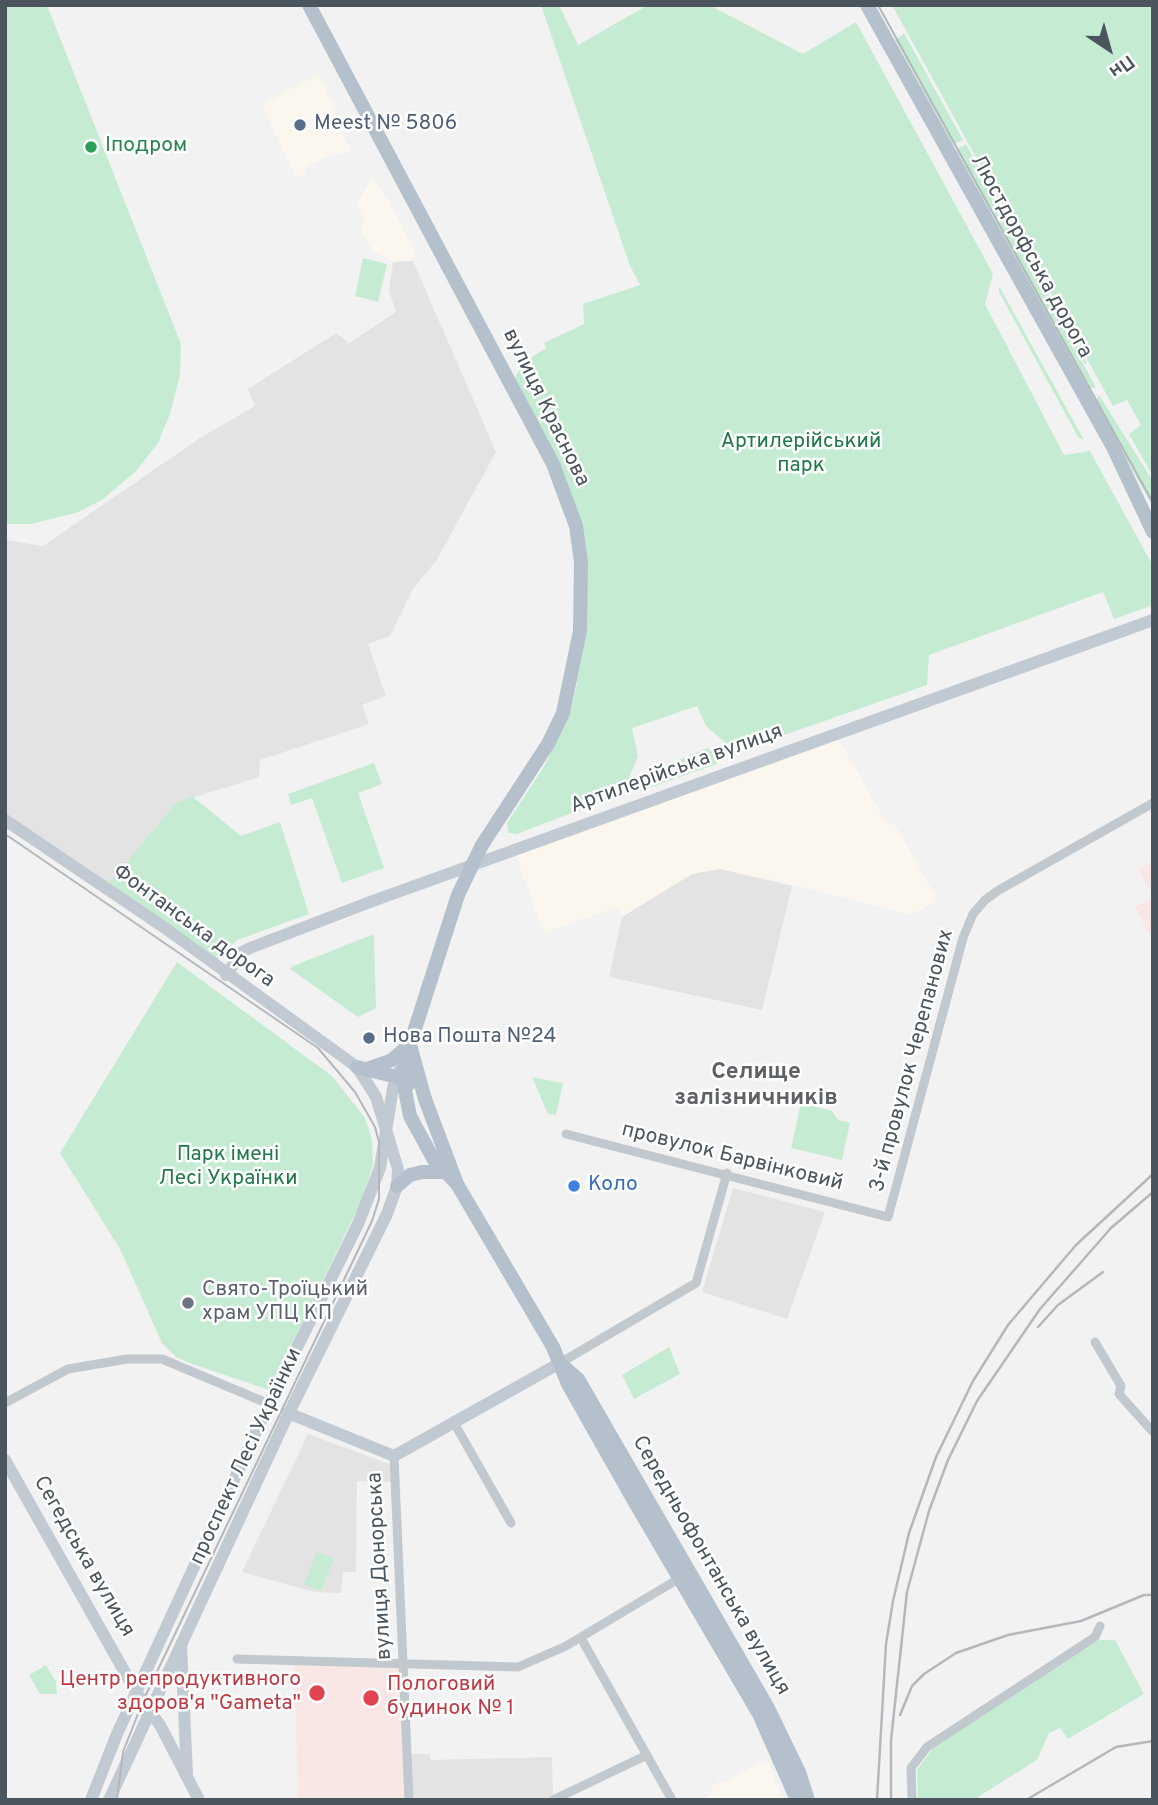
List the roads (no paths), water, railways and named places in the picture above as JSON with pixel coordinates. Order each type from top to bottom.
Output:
[{"type":"main road","name":"вулиця Краснова","points":[[309,5],[547,451],[576,526],[583,599],[577,659],[563,713],[548,744],[482,845],[458,895],[410,1044]]},
{"type":"main road","name":"Люстдорфська дорога","points":[[867,5],[1112,447],[1153,532]]},
{"type":"main road","name":"Артилерійська вулиця","points":[[226,975],[242,952],[250,948],[1153,620]]},
{"type":"main road","name":"Фонтанська дорога","points":[[5,820],[165,928],[226,975],[361,1068]]},
{"type":"main road","name":"Середньофонтанська вулиця","points":[[410,1044],[400,1079],[410,1116],[443,1172],[457,1184]]},
{"type":"main road","name":"Середньофонтанська вулиця","points":[[410,1044],[425,1099],[457,1184],[559,1363],[568,1384],[759,1714],[797,1800]]},
{"type":"main road","points":[[361,1068],[392,1060],[410,1044]]},
{"type":"main road","points":[[361,1068],[400,1079],[425,1099]]},
{"type":"main road","name":"проспект Лесі Українки","points":[[109,1800],[288,1413],[387,1214],[397,1185],[398,1169],[386,1128],[373,1090],[361,1068]]},
{"type":"main road","name":"проспект Лесі Українки","points":[[91,1800],[136,1692],[374,1184],[400,1079]]},
{"type":"main road","points":[[374,1184],[389,1179],[397,1185],[410,1175],[422,1171],[443,1172]]},
{"type":"main road","name":"Середньофонтанська вулиця","points":[[559,1363],[578,1379],[727,1637],[785,1742],[808,1800]]},
{"type":"main road","name":"вулиця Донорська","points":[[288,1413],[394,1456],[559,1363]]},
{"type":"main road","name":"Сегедська вулиця","points":[[5,1460],[199,1800]]},
{"type":"main road","points":[[181,1643],[187,1778]]},
{"type":"street","name":"3-й провулок Черепанових","points":[[888,1217],[963,938],[973,914],[999,890],[1153,803]]},
{"type":"street","name":"провулок Барвінковий","points":[[566,1134],[727,1173],[888,1217]]},
{"type":"street","points":[[559,1363],[696,1283],[727,1173]]},
{"type":"street","points":[[1095,1342],[1121,1386],[1119,1394],[1153,1432]]},
{"type":"street","points":[[5,1403],[68,1369],[127,1359],[162,1359],[269,1404]]},
{"type":"street","points":[[453,1421],[511,1523]]},
{"type":"street","name":"вулиця Донорська","points":[[394,1456],[406,1662],[410,1800]]},
{"type":"street","points":[[237,1659],[519,1667],[580,1638],[680,1578]]},
{"type":"street","points":[[912,1800],[911,1768],[927,1747],[1095,1637],[1100,1626]]},
{"type":"street","points":[[580,1638],[672,1800]]},
{"type":"street","points":[[553,1800],[647,1755]]},
{"type":"tram line","points":[[878,5],[1153,503]]},
{"type":"tram line","points":[[5,834],[318,1048],[355,1092],[375,1127],[379,1142],[379,1199],[372,1221],[143,1701],[123,1752],[117,1800]]},
{"type":"railway","points":[[877,1800],[886,1644],[893,1601],[909,1533],[936,1457],[973,1381],[1008,1325],[1076,1245],[1153,1174]]},
{"type":"railway","points":[[891,1800],[891,1740],[907,1592],[929,1511],[948,1460],[977,1401],[1040,1309],[1111,1228],[1153,1192]]},
{"type":"railway","points":[[1038,1327],[1058,1305],[1103,1272]]},
{"type":"railway","points":[[900,1715],[912,1686],[924,1674],[956,1653],[1008,1635],[1081,1621],[1144,1595],[1153,1595]]},
{"type":"railway","points":[[1026,1800],[1116,1747],[1153,1741]]},
{"type":"place","name":"Meest № 5806","points":[[300,125]]},
{"type":"place","name":"Іподром","points":[[91,147]]},
{"type":"place","name":"Нова Пошта №24","points":[[369,1038]]},
{"type":"place","name":"Коло","points":[[574,1186]]},
{"type":"place","name":"Свято-Троїцький храм УПЦ КП","points":[[188,1303]]},
{"type":"place","name":"Центр репродуктивного здоров'я \"Gameta\"","points":[[317,1693]]},
{"type":"place","name":"Пологовий будинок № 1","points":[[371,1698]]},
{"type":"district","name":"Селище залізничників","points":[[756,1086]]},
{"type":"park label","name":"Артилерійський парк","points":[[801,455]]},
{"type":"park label","name":"Парк імені Лесі Українки","points":[[228,1168]]}]
